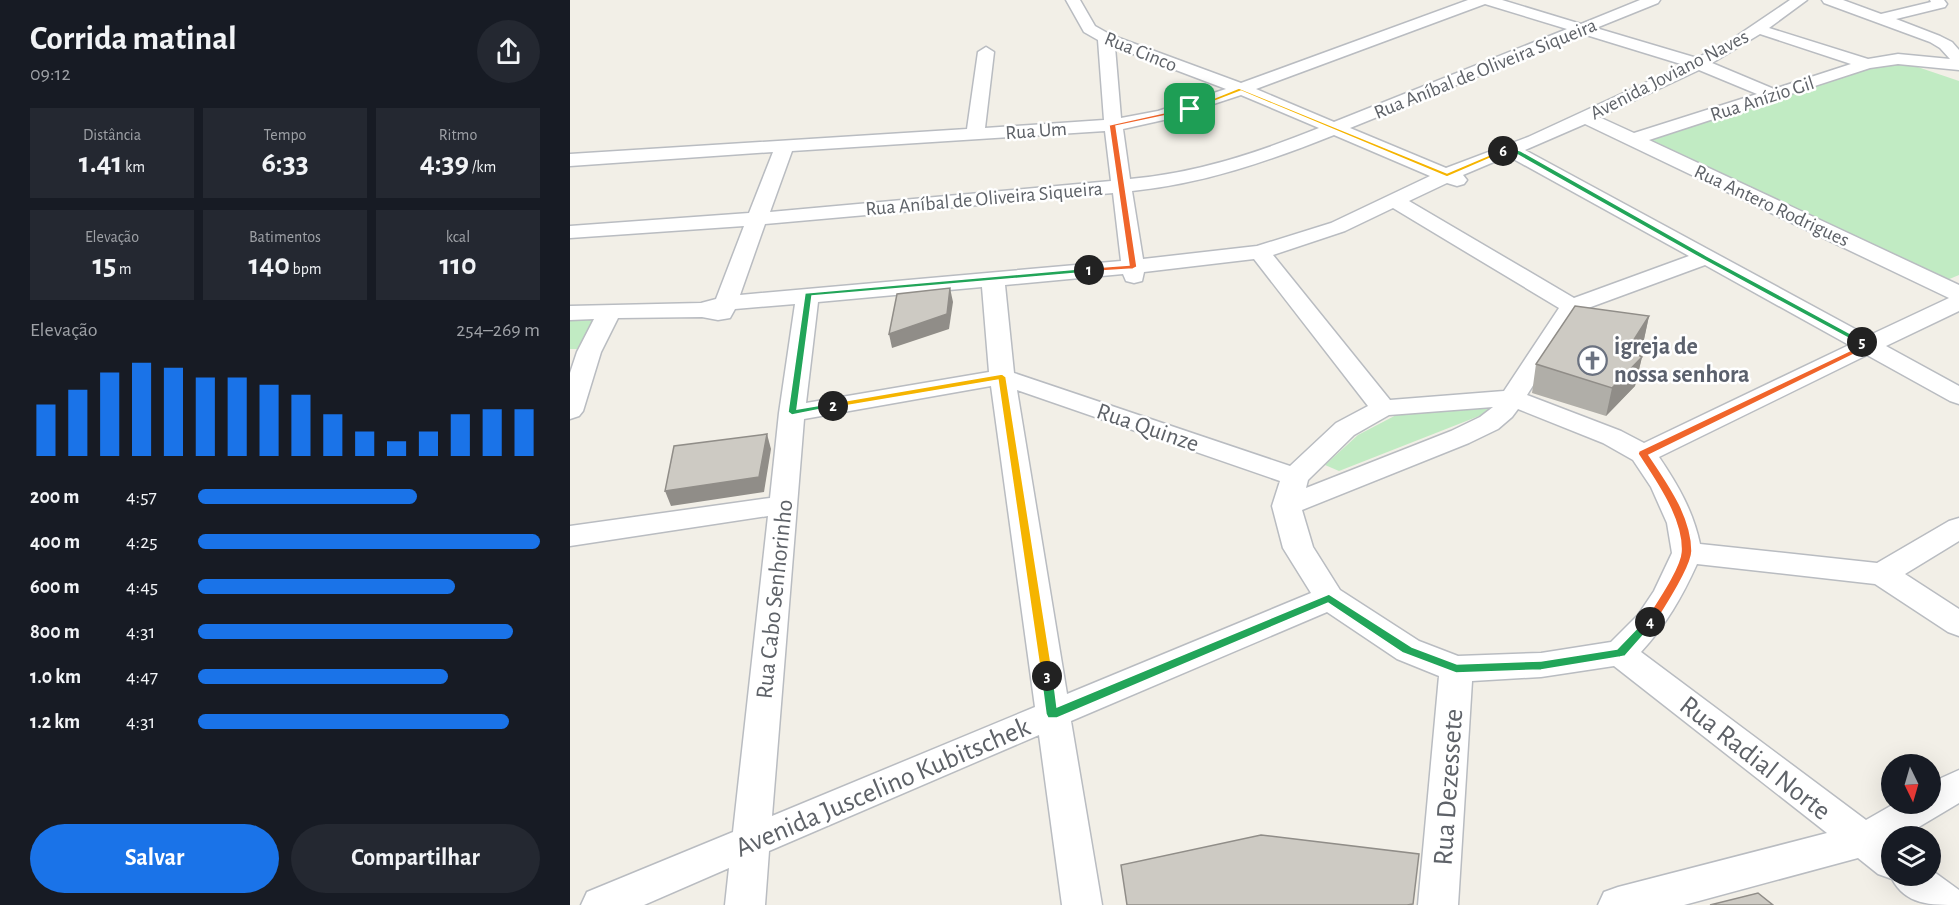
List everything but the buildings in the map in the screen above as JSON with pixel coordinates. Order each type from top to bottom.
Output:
[{"type":"street","points":[[1073,0],[1098,34],[1134,271]]},
{"type":"street","name":"Rua Um","points":[[570,160],[1113,125],[1190,109],[1378,36],[1482,0]]},
{"type":"street","points":[[1487,0],[1699,64],[1772,94]]},
{"type":"street","name":"Rua Aníbal de Oliveira Siqueira","points":[[570,232],[757,219],[1186,178],[1231,167],[1335,129],[1653,0]]},
{"type":"street","name":"Avenida Joviano Naves","points":[[570,313],[717,309],[1134,271],[1263,256],[1350,233],[1452,178],[1699,64],[1758,29],[1800,0]]},
{"type":"street","points":[[1829,0],[1943,43],[1959,60]]},
{"type":"street","points":[[1880,18],[1940,4],[1937,0]]},
{"type":"street","points":[[1758,29],[1867,64]]},
{"type":"street","name":"Rua Cinco","points":[[1098,34],[1241,89],[1452,178]]},
{"type":"street","points":[[975,134],[987,52]]},
{"type":"street","name":"Rua Anízio Gil","points":[[1634,140],[1867,64],[1891,60],[1959,65]]},
{"type":"street","name":"Rua Antero Rodrigues","points":[[1585,117],[1959,294]]},
{"type":"street","points":[[717,309],[757,219],[784,147]]},
{"type":"street","points":[[1521,147],[1704,258],[1869,345],[1959,396]]},
{"type":"street","points":[[1401,204],[1572,306]]},
{"type":"street","points":[[1263,256],[1383,408]]},
{"type":"street","points":[[1286,506],[1460,437],[1488,423],[1503,412],[1572,306],[1704,258]]},
{"type":"street","points":[[994,284],[1002,377],[1083,905]]},
{"type":"street","name":"Rua Cabo Senhorinho","points":[[745,905],[749,842],[792,412],[807,300]]},
{"type":"street","points":[[1643,454],[1959,302]]},
{"type":"street","points":[[570,411],[580,352],[610,311]]},
{"type":"street","points":[[792,412],[1002,377]]},
{"type":"street","name":"Rua Quinze","points":[[1002,377],[1294,477]]},
{"type":"street","points":[[1512,398],[1612,437],[1643,454],[1665,487],[1677,514],[1687,553],[1668,595],[1649,623],[1620,653],[1541,665],[1456,669],[1408,650],[1329,598],[1298,548],[1286,506],[1294,477],[1345,429],[1383,408],[1512,398]]},
{"type":"street","points":[[570,536],[783,505]]},
{"type":"street","points":[[1882,574],[1959,528]]},
{"type":"street","points":[[1687,553],[1882,574],[1959,624]]},
{"type":"street","name":"Avenida Juscelino Kubitschek","points":[[601,905],[1329,598]]},
{"type":"street","name":"Rua Radial Norte","points":[[1620,653],[1878,851]]},
{"type":"street","name":"Rua Dezessete","points":[[1438,905],[1456,669]]},
{"type":"street","points":[[1941,796],[1959,785]]},
{"type":"street","points":[[1618,905],[1878,851],[1916,814]]},
{"type":"street","points":[[1923,886],[1948,905]]},
{"type":"green space","points":[[1897,60],[1959,81],[1959,275],[1947,280],[1645,139]]},
{"type":"green space","points":[[597,315],[577,349],[570,349],[570,316]]},
{"type":"green space","points":[[1493,406],[1497,409],[1339,471],[1325,465],[1358,435],[1402,412]]},
{"type":"place","name":"igreja de nossa senhora","points":[[1593,360]]},
{"type":"route","points":[[1241,89],[1447,175],[1509,149],[1704,258],[1869,345],[1643,454],[1665,487],[1681,523],[1687,553],[1668,595],[1649,623],[1620,653],[1541,665],[1456,669],[1408,650],[1329,598],[1052,714],[1002,377],[792,412],[808,294],[1133,267],[1113,125],[1190,109],[1241,89]]}]
